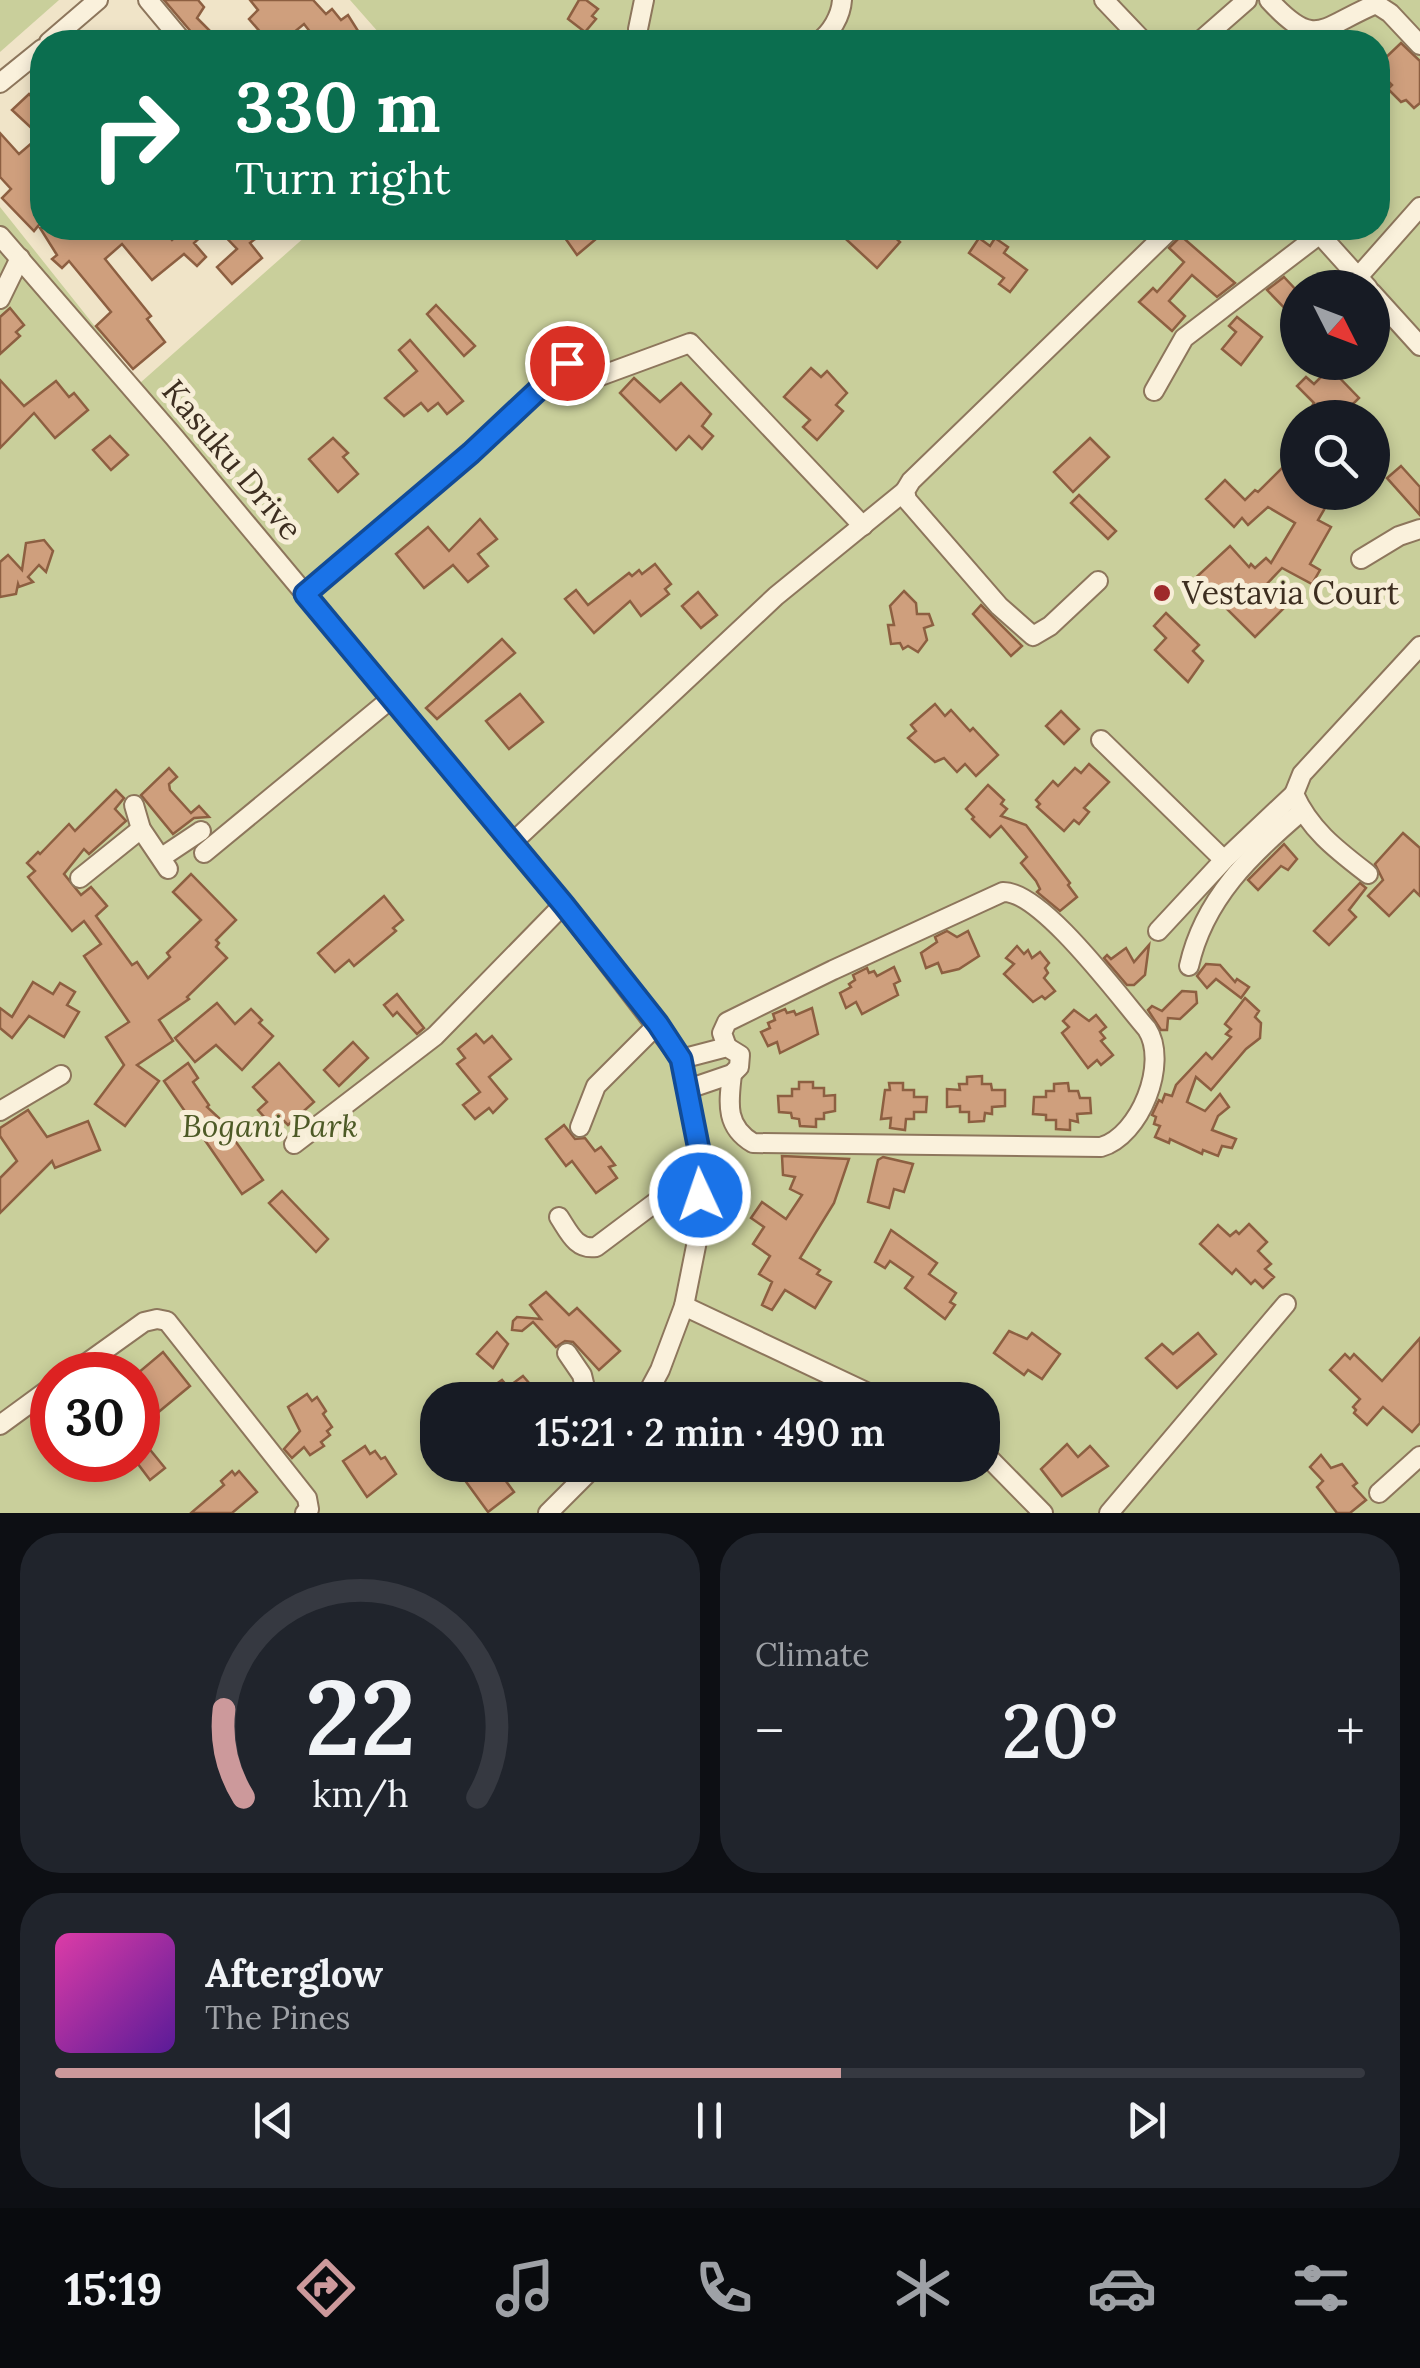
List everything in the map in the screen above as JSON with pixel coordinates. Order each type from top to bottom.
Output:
[{"type":"street","points":[[66,30],[98,0]]},
{"type":"street","points":[[148,0],[173,30]]},
{"type":"street","points":[[638,30],[644,0]]},
{"type":"street","points":[[830,30],[842,12],[842,0]]},
{"type":"street","points":[[1104,0],[1133,30]]},
{"type":"street","points":[[1213,30],[1247,0]]},
{"type":"street","points":[[1269,0],[1298,28],[1310,30]]},
{"type":"street","points":[[1325,30],[1376,4],[1390,13],[1420,46]]},
{"type":"street","points":[[0,83],[30,62]]},
{"type":"street","points":[[1377,270],[1420,206]]},
{"type":"street","name":"Kasuku Drive","points":[[0,236],[564,905],[681,1059],[700,1169],[702,1221],[684,1306],[654,1382]]},
{"type":"street","points":[[512,843],[776,596],[905,491],[911,480],[1160,240]]},
{"type":"street","points":[[1154,390],[1184,338],[1306,240]]},
{"type":"street","points":[[1325,240],[1352,270]]},
{"type":"street","points":[[0,299],[20,258]]},
{"type":"street","points":[[1390,313],[1420,346]]},
{"type":"street","points":[[305,594],[471,453],[567,363],[592,378],[690,343],[862,526]]},
{"type":"street","points":[[905,491],[907,500],[988,593],[1033,636],[1098,581]]},
{"type":"street","points":[[1361,559],[1398,536],[1420,528]]},
{"type":"street","points":[[1189,966],[1207,913],[1250,854],[1298,802],[1302,774],[1420,646]]},
{"type":"street","points":[[204,853],[392,698]]},
{"type":"street","points":[[1101,740],[1224,860]]},
{"type":"street","points":[[1158,931],[1224,860],[1298,802]]},
{"type":"street","points":[[1298,802],[1326,842],[1368,874]]},
{"type":"street","points":[[134,805],[141,829],[165,863],[200,831]]},
{"type":"street","points":[[80,878],[141,829]]},
{"type":"street","points":[[681,1059],[727,1047],[735,1050],[741,1061],[732,1074],[727,1105],[739,1131],[753,1143],[1100,1147],[1121,1137],[1140,1112],[1157,1055],[1147,1029],[1081,952],[1038,905],[1014,892],[1003,892],[727,1022],[722,1033],[727,1047]]},
{"type":"street","points":[[294,1144],[435,1036],[564,905]]},
{"type":"street","points":[[580,1126],[596,1086],[658,1024]]},
{"type":"street","points":[[688,1089],[732,1074]]},
{"type":"street","points":[[3,1102],[60,1075]]},
{"type":"street","points":[[560,1217],[576,1243],[596,1247],[700,1169]]},
{"type":"street","points":[[1109,1513],[1286,1304]]},
{"type":"street","points":[[684,1306],[845,1382]]},
{"type":"street","points":[[102,1352],[144,1322],[167,1321],[306,1498],[305,1513]]},
{"type":"street","points":[[567,1354],[584,1382]]},
{"type":"street","points":[[0,1425],[30,1404]]},
{"type":"street","points":[[1379,1493],[1420,1456]]},
{"type":"street","points":[[1000,1465],[1043,1513]]},
{"type":"street","points":[[548,1513],[578,1482]]},
{"type":"green space","points":[[0,0],[59,0],[0,52]]},
{"type":"green space","name":"Bogani Park","points":[[350,0],[1420,0],[1420,1513],[0,1513],[0,207],[140,383],[301,240],[1390,240],[1390,30],[376,30]]},
{"type":"building","points":[[164,0],[198,0],[204,7],[197,18],[209,30],[190,30]]},
{"type":"building","points":[[250,0],[313,0],[326,14],[332,9],[341,20],[348,15],[357,30],[309,30],[304,24],[297,30],[259,30],[249,19],[258,10]]},
{"type":"building","points":[[579,0],[598,9],[587,30],[568,19]]},
{"type":"building","points":[[1401,43],[1420,61],[1420,103],[1414,108],[1390,91],[1390,53]]},
{"type":"building","points":[[29,94],[30,127],[12,110]]},
{"type":"building","points":[[0,133],[19,154],[30,145],[30,227],[2,198],[11,189],[0,177]]},
{"type":"building","points":[[48,240],[197,240],[194,243],[206,257],[197,266],[184,254],[152,280],[122,244],[105,259],[151,316],[147,319],[165,342],[133,369],[96,326],[111,312],[69,261],[62,268],[52,259],[57,255]]},
{"type":"building","points":[[228,240],[254,240],[250,243],[262,258],[232,284],[217,267],[237,249]]},
{"type":"building","points":[[566,240],[595,240],[577,255]]},
{"type":"building","points":[[847,240],[898,240],[877,268]]},
{"type":"building","points":[[978,240],[990,246],[998,240],[1008,247],[1004,253],[1027,270],[1010,292],[999,284],[1004,278],[969,253]]},
{"type":"building","points":[[1177,240],[1186,240],[1235,283],[1217,297],[1192,275],[1169,301],[1185,316],[1172,331],[1139,302],[1153,288],[1157,292],[1184,262],[1169,248]]},
{"type":"building","points":[[1280,280],[1280,303],[1267,290]]},
{"type":"building","points":[[436,305],[475,346],[464,356],[427,314]]},
{"type":"building","points":[[10,308],[24,325],[16,332],[20,336],[0,354],[0,317]]},
{"type":"building","points":[[1237,317],[1262,337],[1241,365],[1222,349],[1236,332],[1229,326]]},
{"type":"building","points":[[410,340],[463,401],[447,414],[438,403],[428,411],[421,403],[404,416],[385,398],[417,371],[399,350]]},
{"type":"building","points":[[811,368],[821,377],[827,371],[847,393],[836,405],[843,411],[817,440],[803,427],[810,420],[784,397]]},
{"type":"building","points":[[634,378],[660,402],[681,383],[711,414],[702,426],[713,436],[702,449],[689,436],[676,450],[620,393]]},
{"type":"building","points":[[0,380],[24,406],[56,381],[69,397],[74,393],[88,410],[55,438],[34,413],[0,448]]},
{"type":"building","points":[[1303,380],[1314,384],[1318,380],[1342,380],[1359,398],[1311,400],[1297,386]]},
{"type":"building","points":[[110,436],[128,455],[111,470],[93,450]]},
{"type":"building","points":[[333,438],[348,453],[343,457],[358,474],[338,492],[309,459]]},
{"type":"building","points":[[1090,438],[1109,457],[1073,492],[1054,472]]},
{"type":"building","points":[[1401,466],[1420,487],[1420,515],[1390,481],[1390,475]]},
{"type":"building","points":[[1280,470],[1280,510],[1324,510],[1318,520],[1331,527],[1310,564],[1320,570],[1312,584],[1282,568],[1264,587],[1284,608],[1255,637],[1208,590],[1203,596],[1190,583],[1230,546],[1249,567],[1251,564],[1255,568],[1266,558],[1271,563],[1295,523],[1268,507],[1248,525],[1242,518],[1234,527],[1206,499],[1225,480],[1245,500],[1255,490],[1258,492]]},
{"type":"building","points":[[1079,495],[1116,531],[1108,539],[1071,503]]},
{"type":"building","points":[[480,519],[497,539],[478,554],[488,566],[468,582],[453,565],[424,588],[396,554],[428,527],[449,551]]},
{"type":"building","points":[[44,540],[53,551],[46,572],[39,565],[28,577],[33,582],[19,587],[18,584],[16,594],[0,597],[0,562],[8,555],[22,570],[26,543]]},
{"type":"building","points":[[655,564],[671,584],[665,589],[669,594],[641,616],[630,601],[594,633],[565,599],[576,590],[588,605],[629,573],[632,576],[639,570],[642,574]]},
{"type":"building","points":[[904,591],[916,603],[917,614],[929,614],[933,625],[924,628],[927,640],[918,652],[908,646],[903,649],[900,643],[891,644],[888,625],[894,625],[890,606]]},
{"type":"building","points":[[698,592],[717,615],[701,628],[682,606]]},
{"type":"building","points":[[981,605],[1022,646],[1011,656],[973,614]]},
{"type":"building","points":[[1166,613],[1199,645],[1193,651],[1203,661],[1188,682],[1155,650],[1166,638],[1154,626]]},
{"type":"building","points":[[502,639],[515,653],[437,719],[426,708]]},
{"type":"building","points":[[520,694],[543,722],[509,749],[486,721]]},
{"type":"building","points":[[935,704],[945,716],[951,710],[998,755],[976,776],[965,764],[957,772],[944,758],[935,762],[908,738],[916,731],[911,725]]},
{"type":"building","points":[[1061,711],[1079,729],[1064,744],[1046,726]]},
{"type":"building","points":[[1089,764],[1109,782],[1084,808],[1089,812],[1079,824],[1074,820],[1064,831],[1037,807],[1040,804],[1036,800],[1053,781],[1058,786],[1075,768],[1081,773]]},
{"type":"building","points":[[169,768],[177,777],[169,784],[170,790],[191,813],[199,806],[209,817],[194,818],[173,834],[141,795]]},
{"type":"building","points":[[988,785],[1004,800],[1001,804],[1007,809],[1001,816],[1026,825],[1070,883],[1077,897],[1060,911],[1037,892],[1040,889],[1036,881],[1021,863],[1027,857],[1001,826],[990,837],[966,809]]},
{"type":"building","points":[[116,790],[124,798],[115,809],[126,821],[89,854],[84,849],[64,874],[81,895],[91,887],[107,906],[96,916],[132,965],[137,962],[148,978],[201,920],[173,892],[191,874],[236,920],[216,940],[216,947],[227,958],[189,999],[159,1020],[173,1041],[137,1065],[159,1081],[125,1126],[95,1104],[124,1065],[106,1037],[129,1022],[84,956],[101,944],[84,921],[72,931],[28,877],[35,871],[27,863],[69,824],[75,831]]},
{"type":"building","points":[[1403,833],[1420,848],[1420,896],[1414,890],[1389,916],[1368,896],[1383,880],[1375,864]]},
{"type":"building","points":[[1284,844],[1297,859],[1288,870],[1281,866],[1258,890],[1248,880]]},
{"type":"building","points":[[1360,883],[1366,888],[1349,910],[1356,917],[1329,945],[1314,931]]},
{"type":"building","points":[[384,896],[403,920],[393,928],[396,931],[354,966],[349,960],[335,972],[318,953]]},
{"type":"building","points":[[947,931],[957,937],[968,931],[979,956],[959,969],[942,973],[938,963],[926,968],[921,953],[937,942],[935,937]]},
{"type":"building","points":[[1149,945],[1145,975],[1134,985],[1127,985],[1104,958],[1107,955],[1111,959],[1126,948],[1134,962]]},
{"type":"building","points":[[1017,946],[1024,954],[1028,950],[1032,958],[1040,952],[1049,963],[1044,978],[1055,991],[1045,999],[1042,996],[1033,1002],[1004,974],[1014,964],[1006,958]]},
{"type":"building","points":[[1206,964],[1220,965],[1235,982],[1237,979],[1249,987],[1241,998],[1216,979],[1207,988],[1197,976]]},
{"type":"building","points":[[894,967],[900,981],[894,984],[898,995],[862,1014],[856,1002],[846,1008],[840,993],[851,987],[853,975],[867,968],[877,976]]},
{"type":"building","points":[[33,982],[53,994],[60,983],[75,992],[67,1005],[79,1012],[64,1037],[29,1016],[12,1038],[0,1028],[0,1008],[12,1017]]},
{"type":"building","points":[[1182,991],[1196,992],[1197,1003],[1180,1019],[1168,1018],[1167,1030],[1161,1030],[1148,1010],[1152,1006],[1162,1011]]},
{"type":"building","points":[[397,994],[424,1028],[417,1034],[397,1012],[393,1016],[384,1005]]},
{"type":"building","points":[[1245,998],[1259,1011],[1255,1017],[1261,1023],[1260,1038],[1211,1090],[1196,1077],[1187,1102],[1205,1111],[1220,1094],[1229,1107],[1218,1116],[1212,1130],[1236,1139],[1232,1148],[1222,1146],[1218,1156],[1203,1150],[1202,1154],[1170,1139],[1169,1143],[1155,1137],[1160,1126],[1154,1124],[1156,1117],[1152,1115],[1159,1100],[1162,1102],[1165,1094],[1172,1096],[1176,1085],[1206,1053],[1212,1059],[1231,1037],[1226,1034],[1231,1029],[1225,1024]]},
{"type":"building","points":[[217,1003],[235,1024],[251,1009],[273,1036],[242,1070],[216,1045],[195,1062],[175,1038]]},
{"type":"building","points":[[812,1008],[818,1034],[780,1053],[777,1042],[768,1046],[761,1032],[770,1028],[768,1023],[775,1020],[773,1014],[785,1009],[796,1015]]},
{"type":"building","points":[[1074,1010],[1089,1021],[1096,1015],[1106,1027],[1100,1032],[1105,1038],[1101,1041],[1113,1055],[1101,1065],[1097,1060],[1088,1068],[1062,1033],[1069,1027],[1063,1021]]},
{"type":"building","points":[[476,1034],[484,1043],[492,1036],[511,1059],[489,1077],[507,1099],[493,1113],[489,1108],[475,1119],[463,1105],[480,1092],[457,1064],[465,1058],[458,1049]]},
{"type":"building","points":[[353,1042],[368,1058],[339,1086],[324,1070]]},
{"type":"building","points":[[188,1063],[198,1078],[193,1082],[207,1107],[263,1180],[242,1194],[164,1081]]},
{"type":"building","points":[[279,1063],[314,1102],[288,1125],[283,1120],[274,1128],[258,1110],[267,1102],[253,1087]]},
{"type":"building","points":[[982,1076],[982,1084],[991,1084],[992,1090],[1005,1090],[1005,1106],[992,1107],[992,1114],[985,1113],[984,1121],[969,1122],[969,1112],[960,1112],[960,1106],[947,1107],[947,1089],[960,1090],[959,1084],[967,1084],[967,1077]]},
{"type":"building","points":[[799,1082],[813,1082],[813,1088],[824,1088],[824,1096],[835,1095],[835,1111],[824,1113],[824,1119],[816,1119],[816,1127],[800,1126],[799,1119],[792,1118],[791,1113],[779,1112],[778,1096],[792,1096],[792,1089],[799,1089]]},
{"type":"building","points":[[889,1083],[903,1083],[903,1090],[914,1090],[914,1097],[927,1097],[926,1112],[914,1112],[914,1119],[906,1119],[905,1130],[890,1128],[891,1118],[881,1119]]},
{"type":"building","points":[[1068,1083],[1069,1091],[1078,1091],[1080,1098],[1090,1098],[1091,1113],[1077,1114],[1078,1122],[1070,1120],[1070,1130],[1056,1129],[1056,1120],[1033,1114],[1034,1097],[1046,1097],[1046,1091],[1054,1091],[1054,1084]]},
{"type":"building","points":[[28,1110],[47,1137],[88,1121],[100,1150],[55,1168],[52,1161],[0,1213],[0,1178],[17,1161],[0,1136],[0,1128]]},
{"type":"building","points":[[564,1125],[575,1139],[585,1138],[595,1151],[601,1147],[615,1165],[609,1167],[617,1178],[596,1193],[572,1161],[566,1166],[546,1139]]},
{"type":"building","points":[[782,1156],[849,1159],[834,1203],[800,1258],[831,1282],[815,1308],[785,1290],[772,1310],[762,1305],[772,1282],[759,1274],[770,1256],[753,1244],[764,1227],[751,1218],[762,1202],[786,1219],[802,1195],[790,1189],[795,1177],[783,1175]]},
{"type":"building","points":[[883,1157],[913,1164],[904,1192],[894,1189],[889,1208],[868,1202],[878,1160]]},
{"type":"building","points":[[282,1191],[328,1239],[316,1252],[269,1203]]},
{"type":"building","points":[[1249,1224],[1267,1242],[1258,1251],[1271,1264],[1265,1269],[1274,1277],[1263,1288],[1255,1280],[1251,1284],[1236,1269],[1232,1274],[1200,1244],[1218,1225],[1230,1236],[1236,1231],[1239,1234]]},
{"type":"building","points":[[891,1230],[937,1263],[929,1274],[956,1293],[950,1302],[955,1305],[945,1319],[905,1288],[913,1277],[890,1261],[885,1268],[875,1262]]},
{"type":"building","points":[[546,1292],[569,1315],[577,1308],[620,1351],[599,1370],[573,1342],[565,1341],[556,1347],[533,1322],[522,1331],[512,1330],[517,1317],[541,1319],[530,1305]]},
{"type":"building","points":[[1009,1331],[1027,1339],[1032,1333],[1060,1354],[1042,1379],[1028,1370],[1024,1375],[994,1353]]},
{"type":"building","points":[[497,1332],[508,1344],[493,1368],[477,1354]]},
{"type":"building","points":[[1198,1333],[1216,1354],[1177,1388],[1146,1358],[1162,1344],[1173,1354]]},
{"type":"building","points":[[1420,1338],[1420,1423],[1412,1432],[1383,1407],[1367,1425],[1354,1413],[1353,1407],[1360,1399],[1330,1370],[1345,1354],[1350,1359],[1354,1354],[1382,1381]]},
{"type":"building","points":[[163,1352],[190,1386],[160,1411]]},
{"type":"building","points":[[307,1394],[312,1401],[317,1397],[332,1427],[327,1431],[330,1435],[321,1442],[324,1446],[310,1455],[304,1447],[292,1458],[284,1449],[300,1431],[288,1407]]},
{"type":"building","points":[[1067,1444],[1078,1457],[1090,1446],[1108,1466],[1062,1496],[1041,1469]]},
{"type":"building","points":[[365,1446],[370,1454],[375,1451],[381,1459],[385,1457],[396,1474],[367,1497],[343,1461]]},
{"type":"building","points":[[1321,1455],[1331,1468],[1342,1464],[1357,1483],[1353,1486],[1366,1500],[1350,1513],[1337,1513],[1317,1487],[1323,1481],[1310,1467]]},
{"type":"building","points":[[232,1471],[235,1475],[239,1471],[257,1492],[232,1513],[191,1513],[224,1485],[221,1481]]},
{"type":"building","points":[[466,1482],[507,1482],[514,1492],[488,1512]]},
{"type":"place","name":"Vestavia Court","points":[[1162,593]]},
{"type":"route","points":[[567,363],[471,453],[305,594],[658,1024],[681,1059],[699,1150],[700,1195]]}]
